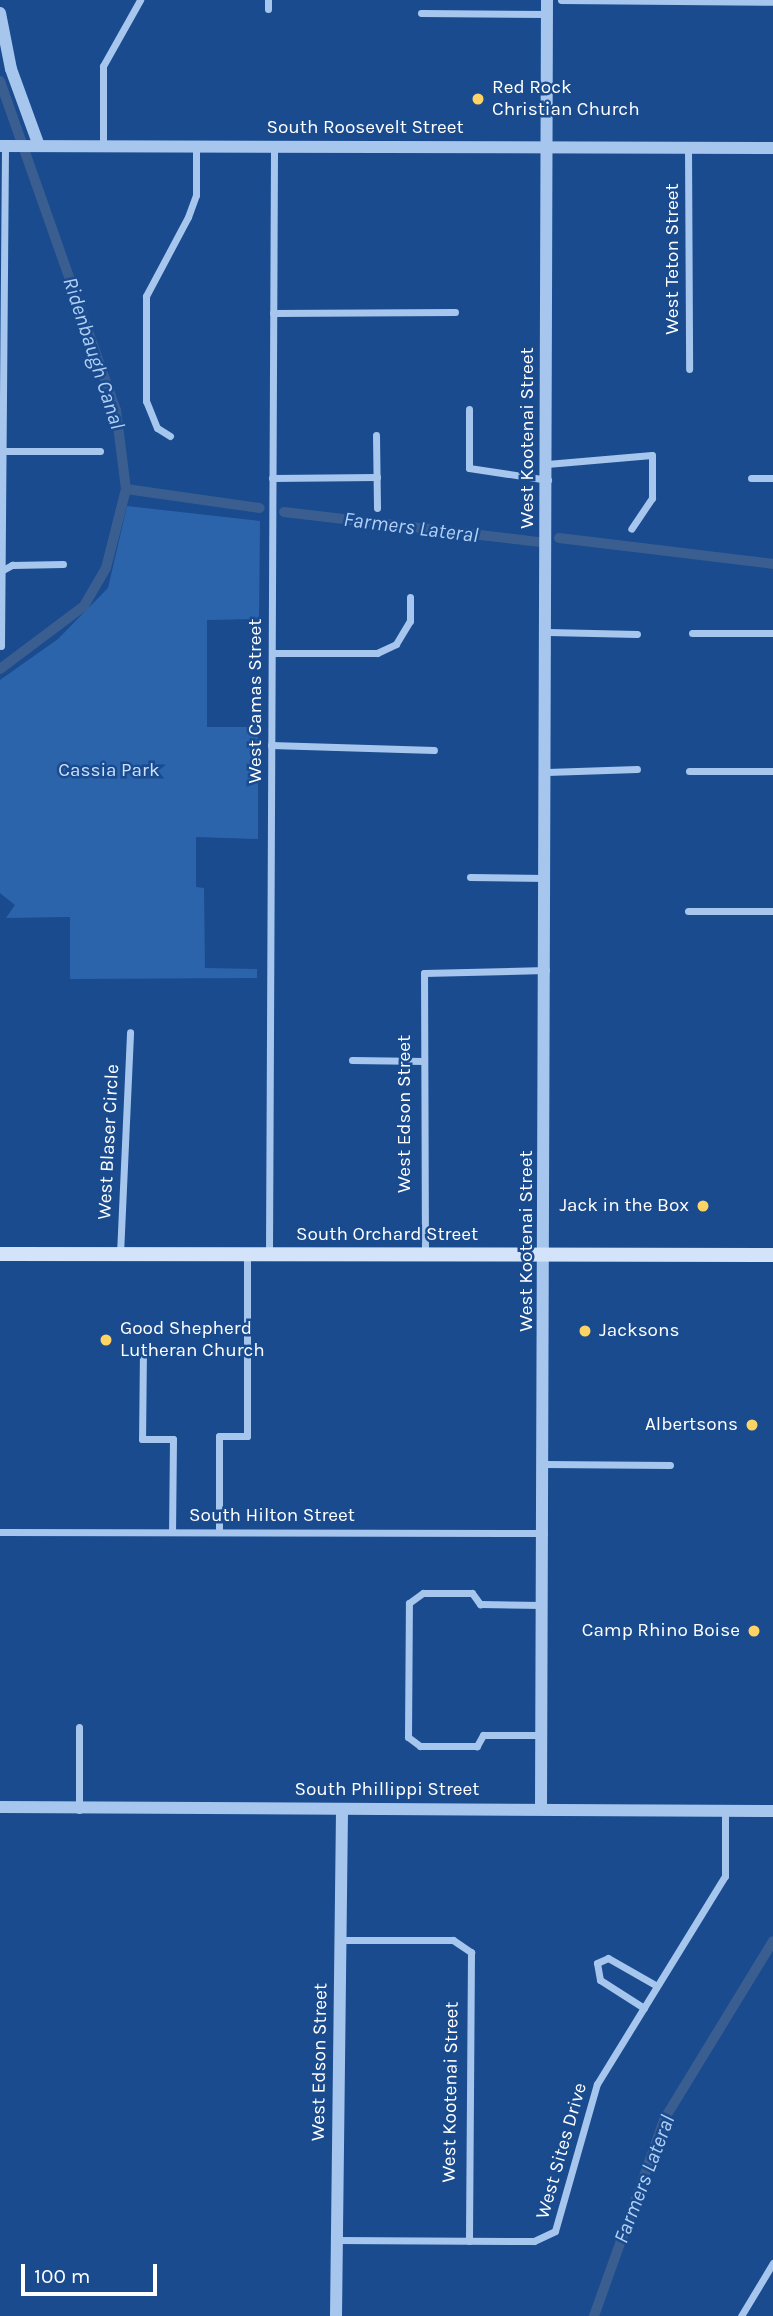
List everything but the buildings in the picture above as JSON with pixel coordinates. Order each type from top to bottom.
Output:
[{"type":"main road","name":"South Orchard Street","points":[[0,1254],[773,1255]]},
{"type":"street","points":[[103,146],[103,66],[140,0]]},
{"type":"street","points":[[268,0],[268,9]]},
{"type":"street","name":"West Kootenai Street","points":[[541,1810],[547,1255],[547,0]]},
{"type":"street","points":[[561,0],[773,2]]},
{"type":"street","points":[[0,13],[11,69],[18,146],[1,421],[1,646]]},
{"type":"street","points":[[421,13],[547,14]]},
{"type":"street","name":"South Roosevelt Street","points":[[18,146],[274,148],[549,145],[773,149]]},
{"type":"street","points":[[170,436],[157,428],[146,401],[146,296],[188,217],[196,195],[195,148]]},
{"type":"street","name":"West Camas Street","points":[[269,1254],[271,745],[276,478],[274,148]]},
{"type":"street","name":"West Teton Street","points":[[688,149],[689,369]]},
{"type":"street","points":[[273,313],[455,312]]},
{"type":"street","points":[[469,409],[469,468],[548,480]]},
{"type":"street","points":[[376,435],[377,509]]},
{"type":"street","points":[[3,451],[100,451]]},
{"type":"street","points":[[548,464],[652,455],[652,498],[631,529]]},
{"type":"street","points":[[276,478],[377,477]]},
{"type":"street","points":[[751,478],[773,478]]},
{"type":"street","points":[[1,571],[12,565],[63,564]]},
{"type":"street","points":[[272,653],[377,653],[396,644],[410,621],[410,597]]},
{"type":"street","points":[[548,632],[637,634]]},
{"type":"street","points":[[692,633],[773,633]]},
{"type":"street","points":[[271,745],[434,750]]},
{"type":"street","points":[[547,772],[637,769]]},
{"type":"street","points":[[689,771],[773,771]]},
{"type":"street","points":[[470,877],[547,878]]},
{"type":"street","points":[[688,911],[773,911]]},
{"type":"street","name":"West Edson Street","points":[[425,1255],[424,973],[546,970]]},
{"type":"street","name":"West Blaser Circle","points":[[120,1254],[130,1032]]},
{"type":"street","points":[[352,1060],[424,1060]]},
{"type":"street","points":[[219,1532],[219,1436],[247,1436],[247,1254]]},
{"type":"street","points":[[143,1348],[142,1439],[173,1439],[172,1532]]},
{"type":"street","points":[[545,1464],[670,1465]]},
{"type":"street","name":"South Hilton Street","points":[[0,1532],[544,1533]]},
{"type":"street","points":[[542,1735],[483,1735],[477,1746],[420,1746],[408,1737],[408,1617],[409,1603],[423,1593],[472,1593],[480,1604],[543,1605]]},
{"type":"street","points":[[79,1727],[79,1811]]},
{"type":"street","name":"South Phillippi Street","points":[[0,1807],[79,1811],[773,1811]]},
{"type":"street","name":"West Edson Street","points":[[336,2316],[342,1809]]},
{"type":"street","name":"West Sites Drive","points":[[337,2240],[534,2241],[555,2231],[595,2087],[723,1880],[725,1810]]},
{"type":"street","name":"West Kootenai Street","points":[[340,1940],[468,1945],[469,2241]]},
{"type":"street","points":[[644,2008],[600,1980],[597,1963],[608,1958],[657,1986]]},
{"type":"street","points":[[741,2316],[773,2263]]},
{"type":"green space","name":"Cassia Park","points":[[127,506],[260,521],[259,619],[207,620],[207,727],[258,727],[258,839],[196,837],[196,887],[204,888],[205,968],[257,969],[257,978],[70,979],[70,917],[6,918],[15,905],[0,893],[0,680],[58,639],[108,588]]},
{"type":"waterway","name":"Ridenbaugh Canal","points":[[0,81],[116,410],[126,489],[106,568],[84,606],[0,669]]},
{"type":"waterway","name":"Farmers Lateral","points":[[126,489],[260,508]]},
{"type":"waterway","name":"Farmers Lateral","points":[[284,512],[538,542]]},
{"type":"waterway","name":"Farmers Lateral","points":[[559,538],[773,564]]},
{"type":"waterway","name":"Farmers Lateral","points":[[594,2316],[665,2118],[773,1941]]},
{"type":"place","name":"Red Rock Christian Church","points":[[478,99]]},
{"type":"place","name":"Jack in the Box","points":[[703,1206]]},
{"type":"place","name":"Jacksons","points":[[585,1331]]},
{"type":"place","name":"Good Shepherd Lutheran Church","points":[[106,1340]]},
{"type":"place","name":"Albertsons","points":[[752,1425]]},
{"type":"place","name":"Camp Rhino Boise","points":[[754,1631]]}]
